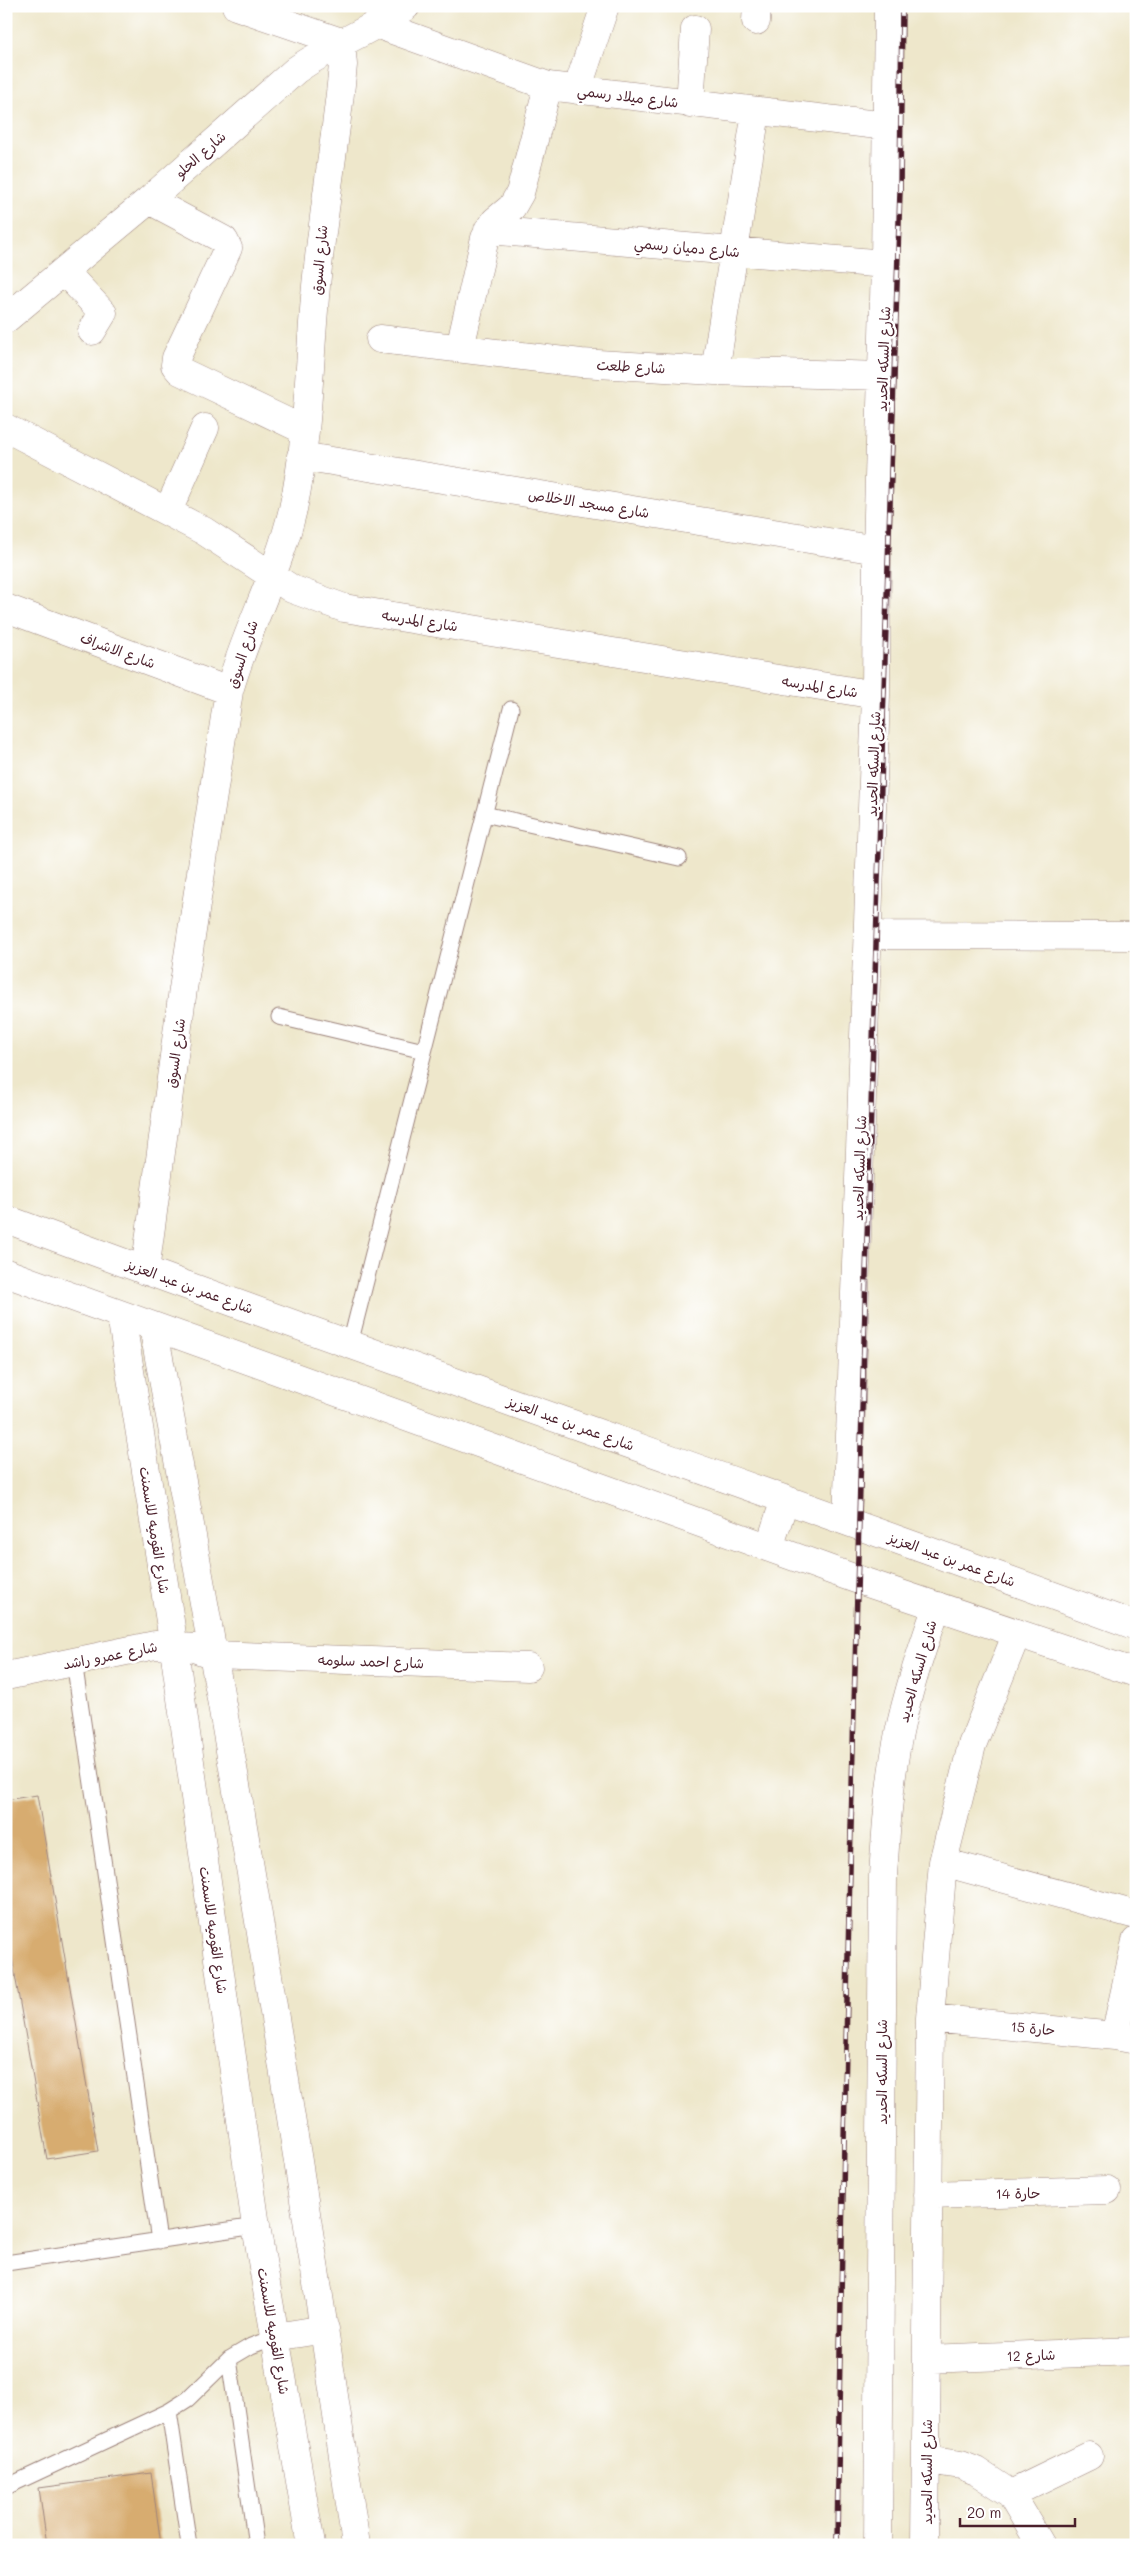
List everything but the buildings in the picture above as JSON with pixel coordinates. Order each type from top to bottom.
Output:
[{"type":"street","points":[[236,6],[341,42]]},
{"type":"street","name":"شارع الحلو","points":[[6,319],[149,200],[296,70],[321,52],[379,25],[406,6]]},
{"type":"street","points":[[577,90],[605,6]]},
{"type":"street","name":"شارع السكه الحديد","points":[[847,1521],[876,695],[877,550],[885,264],[888,6]]},
{"type":"street","name":"شارع ميلاد رسمي","points":[[379,25],[548,86],[886,126]]},
{"type":"street","points":[[690,104],[695,29]]},
{"type":"street","name":"شارع السوق","points":[[145,1271],[183,989],[229,691],[241,649],[273,577],[293,506],[301,456],[323,214],[344,65],[341,42]]},
{"type":"street","points":[[460,348],[488,230],[495,221],[512,207],[520,193],[548,86]]},
{"type":"street","points":[[715,371],[756,112]]},
{"type":"street","points":[[149,200],[224,240],[228,248],[176,358],[175,365],[180,371],[304,430]]},
{"type":"street","name":"شارع دميان رسمي","points":[[488,230],[885,264]]},
{"type":"street","points":[[64,271],[103,313],[92,331]]},
{"type":"street","name":"شارع طلعت","points":[[380,339],[581,363],[715,371],[882,376]]},
{"type":"street","name":"شارع المدرسه","points":[[6,428],[168,511],[240,553],[273,577],[300,593],[344,608],[876,695]]},
{"type":"street","points":[[168,511],[205,428]]},
{"type":"street","name":"شارع مسجد الاخلاص","points":[[301,456],[877,550]]},
{"type":"street","name":"شارع الاشراف","points":[[6,608],[229,691]]},
{"type":"street","points":[[868,935],[1136,936]]},
{"type":"street","name":"شارع عمر بن عبد العزيز","points":[[6,1219],[145,1271],[1136,1626]]},
{"type":"street","points":[[6,1273],[769,1548],[1136,1672]]},
{"type":"street","name":"شارع القوميه للاسمنت","points":[[121,1315],[173,1645],[256,2226],[311,2545]]},
{"type":"street","points":[[152,1326],[214,1655],[325,2329],[356,2545]]},
{"type":"street","points":[[769,1548],[785,1499]]},
{"type":"street","name":"شارع السكه الحديد","points":[[878,2545],[883,1876],[888,1807],[898,1738],[914,1671],[937,1606]]},
{"type":"street","name":"شارع السكه الحديد","points":[[925,2545],[930,2018],[943,1862],[972,1745],[1017,1633]]},
{"type":"street","name":"شارع عمرو راشد","points":[[6,1676],[138,1647],[173,1645],[194,1648],[214,1655]]},
{"type":"street","name":"شارع احمد سلومه","points":[[214,1655],[528,1667]]},
{"type":"street","points":[[943,1862],[1136,1915]]},
{"type":"street","points":[[1125,2038],[1136,1941]]},
{"type":"street","name":"حارة 15","points":[[930,2018],[1125,2038]]},
{"type":"street","name":"حارة 14","points":[[928,2195],[1107,2190]]},
{"type":"street","points":[[274,2337],[325,2329]]},
{"type":"street","name":"شارع 12","points":[[927,2359],[1136,2351]]},
{"type":"street","points":[[1011,2494],[1089,2456]]},
{"type":"street","points":[[926,2460],[961,2465],[976,2471],[1011,2494],[1042,2545]]},
{"type":"lane","points":[[350,1344],[510,709]]},
{"type":"lane","points":[[484,814],[679,858]]},
{"type":"lane","points":[[279,1017],[424,1051]]},
{"type":"lane","points":[[74,1661],[159,2241]]},
{"type":"lane","points":[[6,2263],[256,2226]]},
{"type":"lane","points":[[6,2487],[169,2411],[188,2399],[229,2359],[250,2346],[274,2337]]},
{"type":"lane","points":[[229,2359],[256,2545]]},
{"type":"lane","points":[[169,2411],[190,2545]]},
{"type":"railway","points":[[837,2545],[855,1662],[900,191],[902,6]]}]
